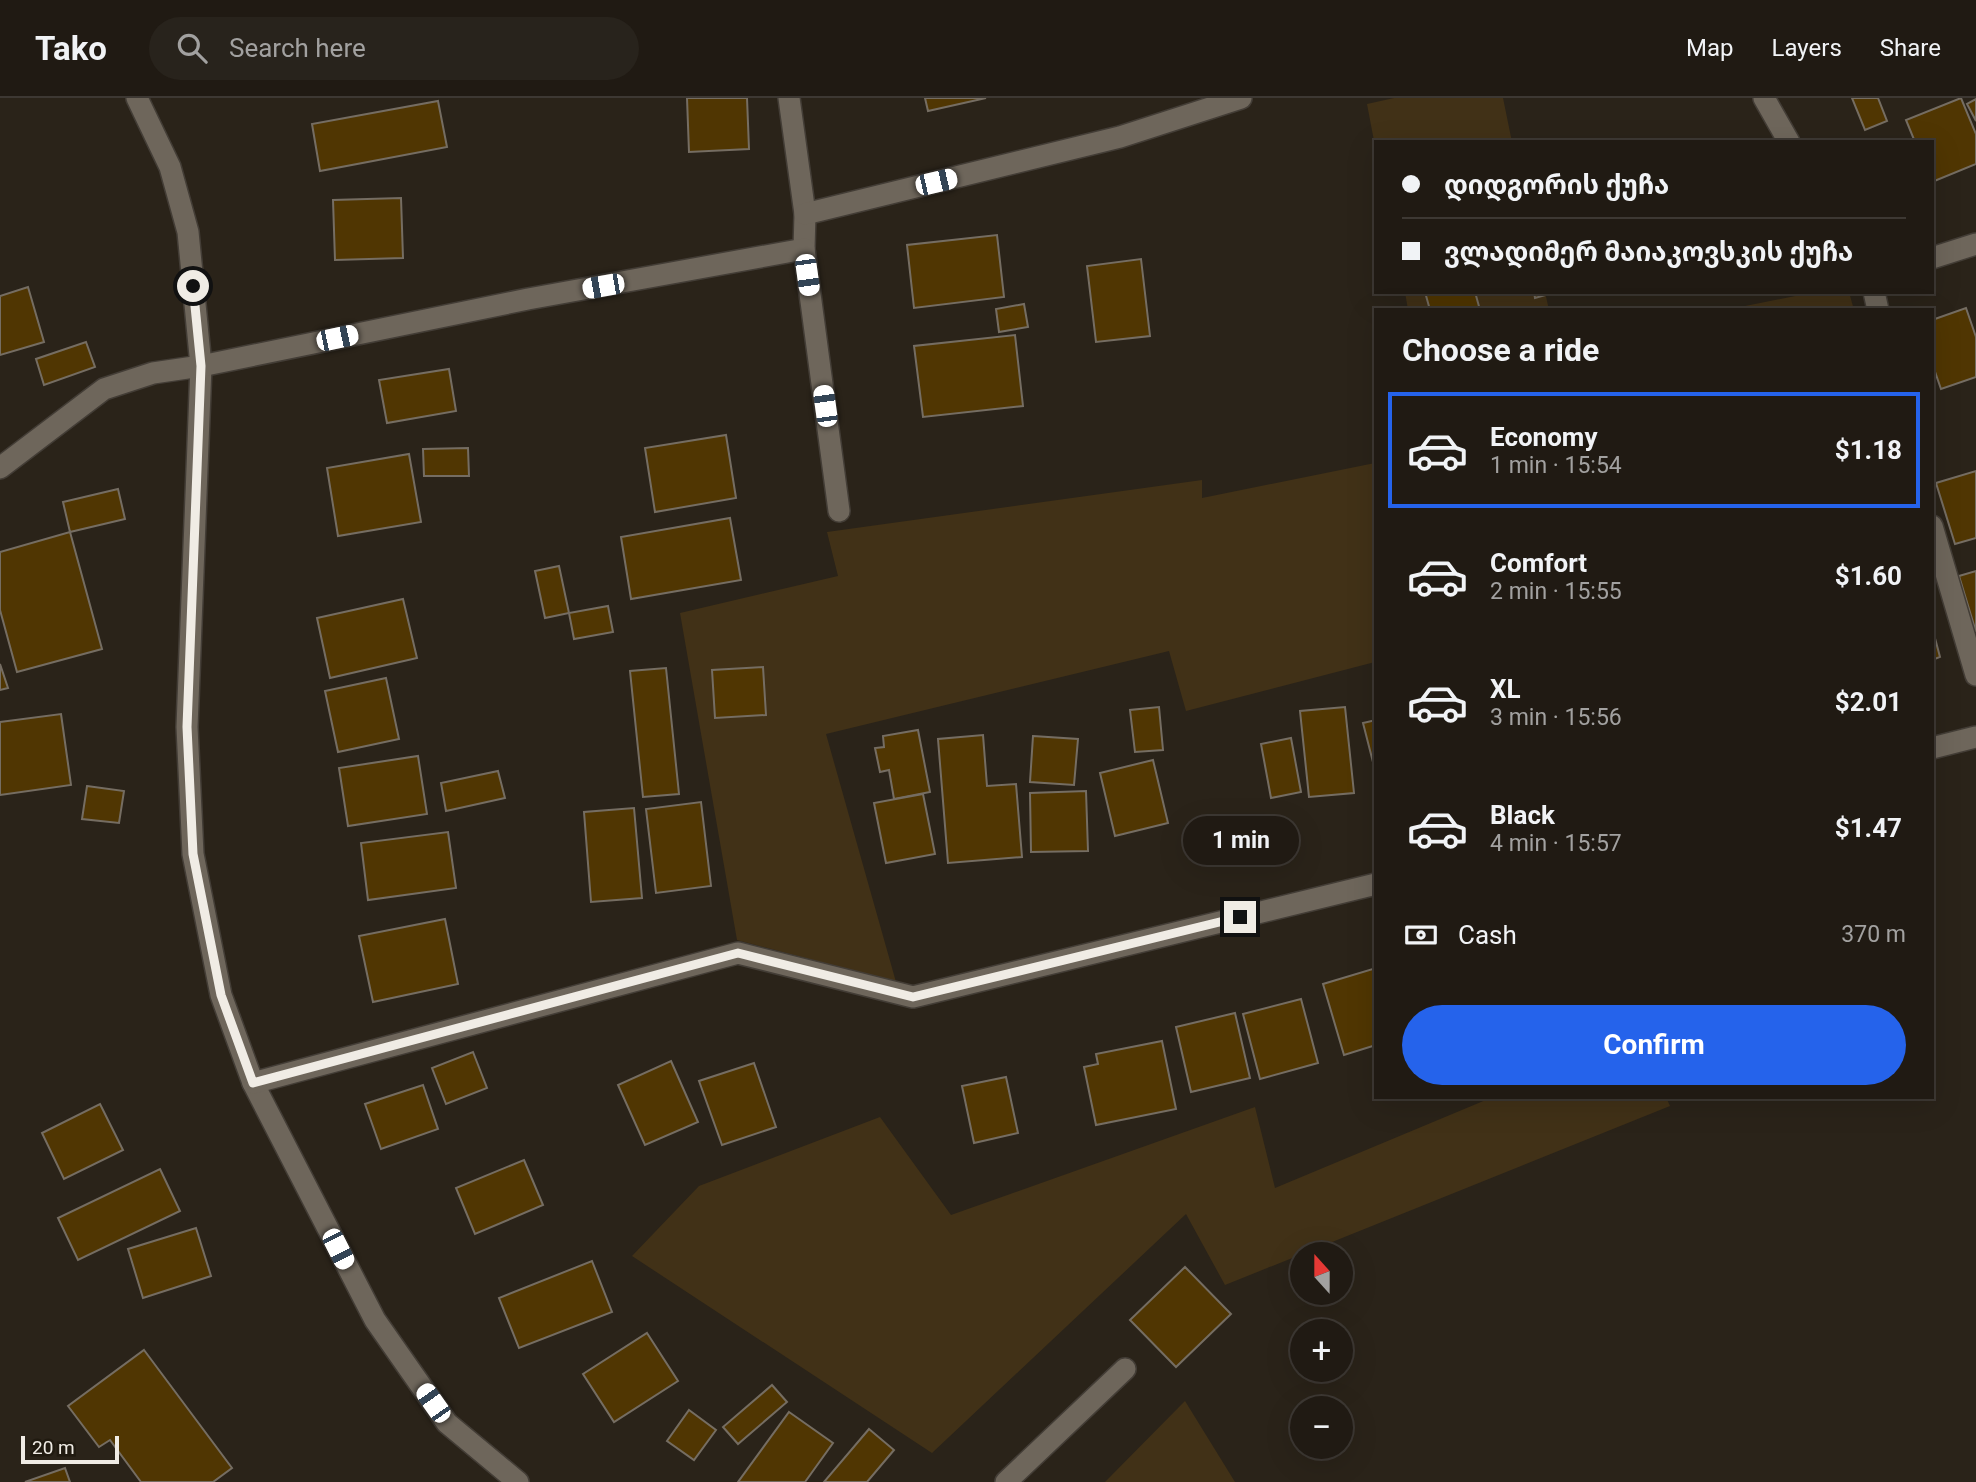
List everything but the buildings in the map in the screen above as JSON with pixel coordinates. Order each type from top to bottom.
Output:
[{"type":"street","points":[[136,98],[170,167],[188,232],[201,366],[187,727],[193,854],[221,995],[253,1083],[375,1320],[447,1423],[518,1482]]},
{"type":"street","points":[[789,98],[805,214],[804,249],[839,511]]},
{"type":"street","points":[[805,214],[1120,137],[1241,98]]},
{"type":"street","points":[[1764,98],[1788,140]]},
{"type":"street","points":[[1934,257],[1976,244]]},
{"type":"street","points":[[0,468],[103,389],[153,373],[201,366],[514,302],[804,249]]},
{"type":"street","points":[[1934,533],[1976,675]]},
{"type":"street","points":[[1934,748],[1976,737]]},
{"type":"street","points":[[253,1083],[738,953],[913,997],[1374,884]]},
{"type":"street","points":[[1006,1482],[1125,1369]]},
{"type":"shaded area","points":[[1394,98],[1503,98],[1512,140],[1374,141],[1367,104]]},
{"type":"shaded area","points":[[1405,294],[1545,294],[1549,308],[1408,308]]},
{"type":"shaded area","points":[[1805,294],[1850,294],[1853,308],[1735,308]]},
{"type":"shaded area","points":[[1374,463],[1374,662],[1186,711],[1169,651],[826,734],[896,982],[737,940],[680,613],[838,576],[827,532],[1202,480],[1202,498]]},
{"type":"shaded area","points":[[1488,1099],[1667,1099],[1670,1106],[1332,1242],[1290,1242],[1290,1259],[1225,1285],[1186,1214],[932,1453],[632,1256],[699,1186],[880,1117],[951,1215],[1255,1107],[1275,1188]]},
{"type":"shaded area","points":[[1185,1401],[1235,1482],[1105,1482]]},
{"type":"route","points":[[193,286],[201,366],[187,727],[193,854],[221,995],[253,1083],[738,953],[913,997],[1240,917]]}]
